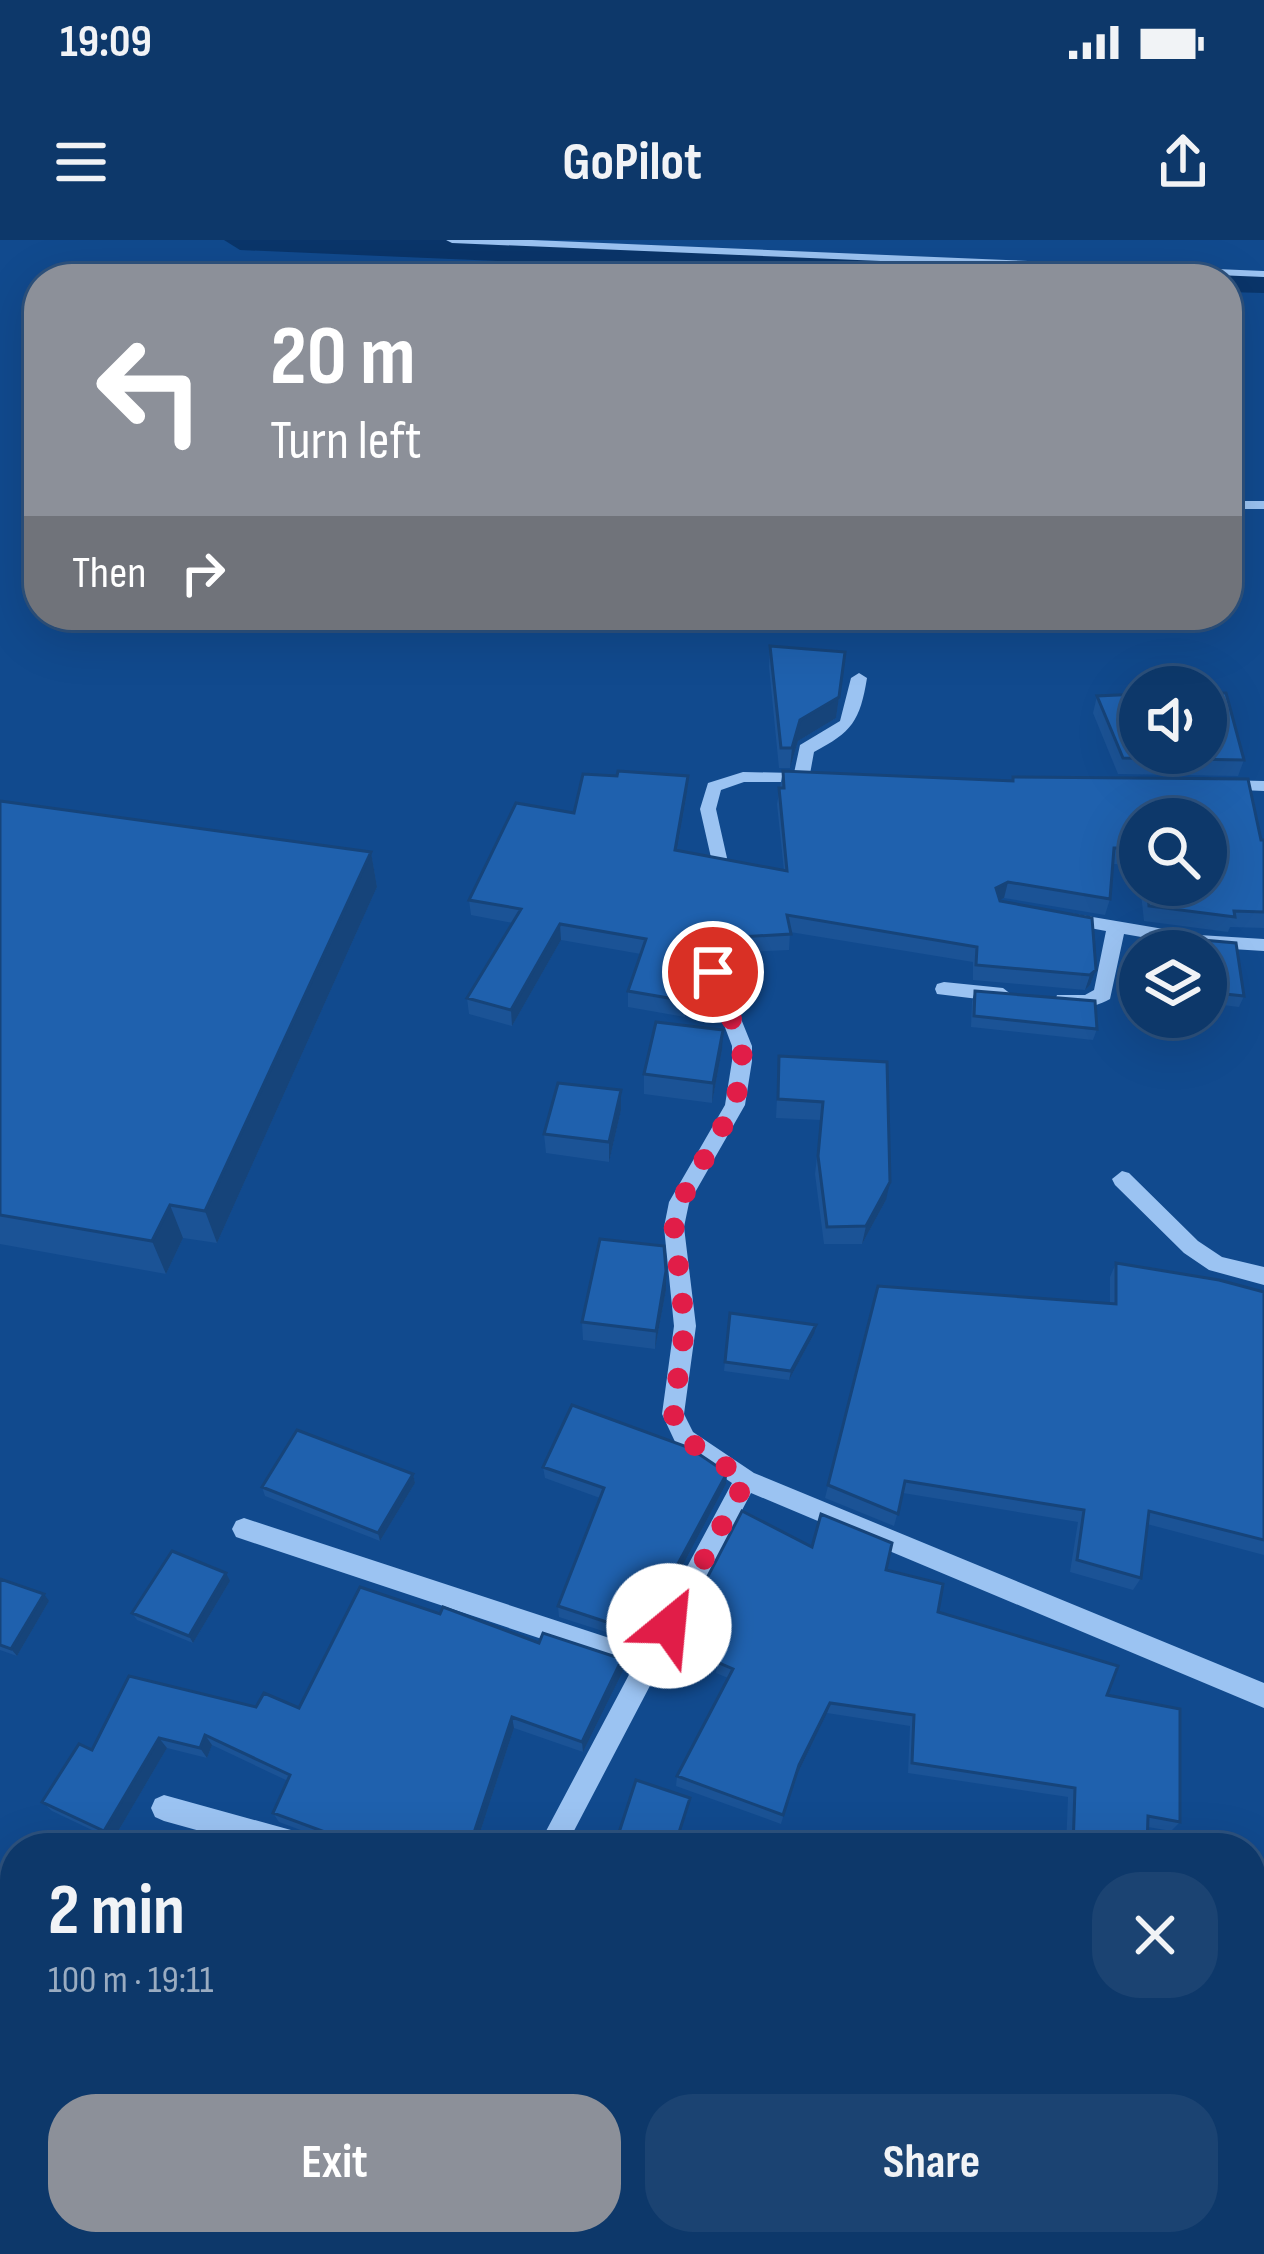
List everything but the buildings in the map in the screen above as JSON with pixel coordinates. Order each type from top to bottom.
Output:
[{"type":"street","points":[[452,240],[1025,264]]},
{"type":"street","points":[[801,778],[806,749],[845,729],[853,719],[859,678]]},
{"type":"street","points":[[718,858],[708,809],[714,787],[742,777],[825,778]]},
{"type":"street","points":[[1196,784],[1264,786]]},
{"type":"street","points":[[1048,916],[1264,945]]},
{"type":"street","points":[[944,989],[1088,1002],[1103,994],[1116,927]]},
{"type":"street","points":[[713,972],[742,1046],[742,1061],[735,1105],[677,1215],[685,1326],[673,1414],[685,1439],[746,1480],[1264,1696]]},
{"type":"street","points":[[1122,1179],[1216,1264],[1264,1276]]},
{"type":"street","points":[[558,1833],[746,1480]]},
{"type":"street","points":[[244,1528],[650,1663]]},
{"type":"street","points":[[164,1808],[255,1833]]},
{"type":"waterway","points":[[240,240],[798,264]]},
{"type":"waterway","points":[[1242,282],[1264,283]]},
{"type":"route","points":[[669,1626],[746,1480],[685,1439],[673,1414],[685,1326],[674,1227],[680,1202],[735,1105],[742,1061],[742,1046],[713,972]]}]
